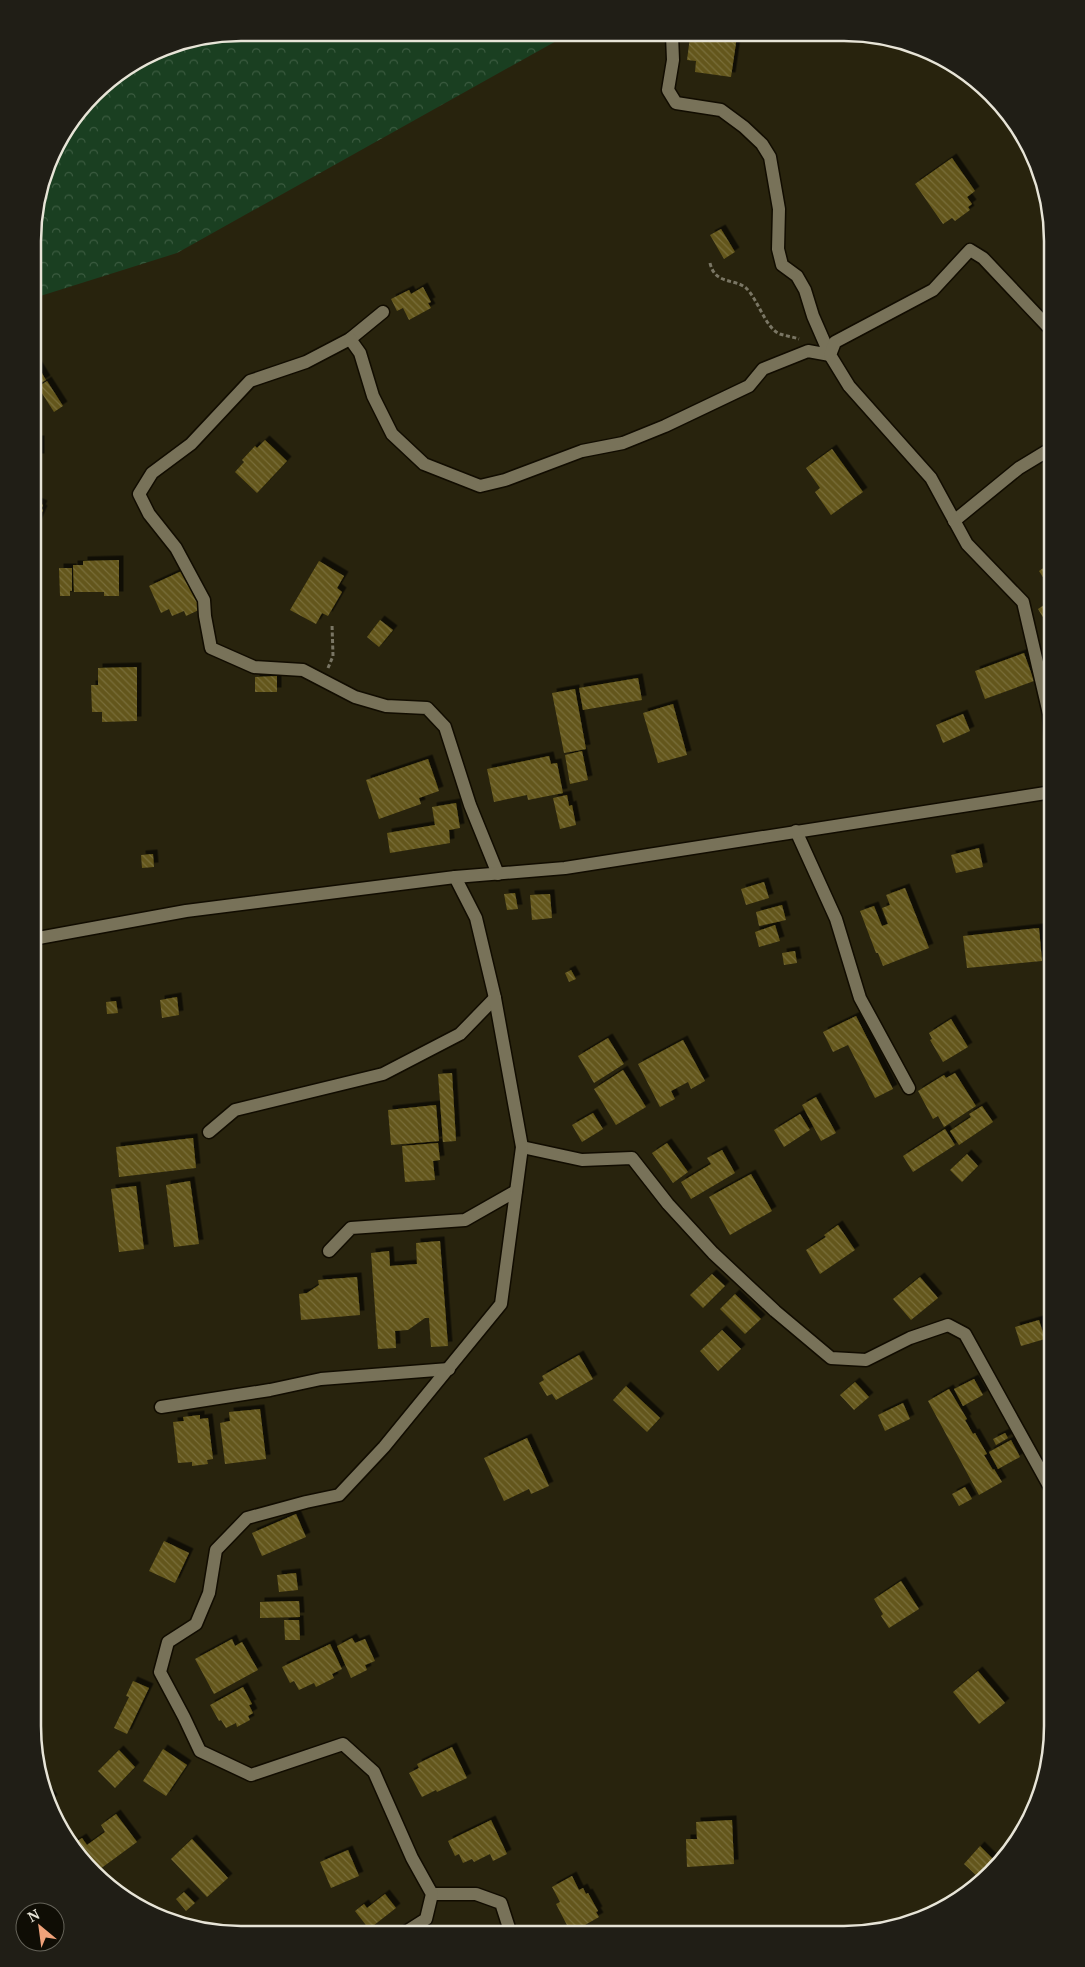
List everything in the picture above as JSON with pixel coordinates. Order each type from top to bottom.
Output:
[{"type":"street","points":[[672,41],[673,60],[668,90],[676,103],[721,110],[762,144],[770,157],[779,209],[778,249],[782,265],[797,276],[805,290],[813,316],[830,355],[849,386],[931,478],[967,544],[1023,602],[1044,692]]},
{"type":"street","points":[[830,355],[835,342],[933,290],[970,250],[983,258],[1044,323]]},
{"type":"street","points":[[383,312],[350,339],[306,362],[250,381],[191,444],[152,473],[139,494],[149,514],[176,548],[204,600],[211,648],[254,668],[302,670],[355,697],[386,706],[428,708],[445,727],[470,805],[498,874]]},
{"type":"street","points":[[350,339],[360,353],[373,396],[392,434],[424,464],[480,486],[505,480],[582,451],[623,443],[665,426],[749,386],[763,369],[808,351],[830,355]]},
{"type":"street","points":[[954,521],[1019,468],[1044,453]]},
{"type":"street","points":[[41,938],[186,911],[455,877],[565,868],[1044,793]]},
{"type":"street","points":[[796,831],[836,919],[860,998],[909,1088]]},
{"type":"street","points":[[415,1926],[426,1919],[432,1894],[412,1858],[374,1772],[343,1744],[251,1775],[200,1751],[160,1672],[168,1642],[196,1624],[209,1592],[216,1550],[247,1518],[306,1502],[339,1496],[384,1447],[501,1304],[522,1147],[495,998],[476,918],[455,877]]},
{"type":"street","points":[[209,1132],[235,1110],[383,1074],[460,1034],[495,998]]},
{"type":"street","points":[[522,1147],[582,1160],[632,1158],[668,1204],[712,1253],[775,1312],[831,1358],[866,1360],[910,1338],[948,1325],[965,1334],[1044,1477]]},
{"type":"street","points":[[329,1251],[352,1228],[465,1220],[516,1191]]},
{"type":"street","points":[[161,1407],[270,1390],[321,1379],[449,1369]]},
{"type":"street","points":[[432,1894],[476,1894],[501,1903],[508,1926]]},
{"type":"path","points":[[710,264],[711,270],[725,282],[742,284],[751,292],[769,324],[778,334],[799,338],[811,352]]},
{"type":"path","points":[[323,680],[333,656],[332,624]]},
{"type":"green space","points":[[242,41],[556,41],[177,253],[41,296],[43,216],[48,190],[62,153],[75,130],[100,100],[141,68],[190,48]]},
{"type":"building","points":[[689,41],[736,41],[731,77],[695,72],[696,61],[687,60]]},
{"type":"building","points":[[952,158],[975,191],[967,197],[972,204],[968,207],[970,210],[955,221],[952,218],[943,224],[915,184]]},
{"type":"building","points":[[721,229],[735,252],[724,259],[710,235]]},
{"type":"building","points":[[423,287],[431,302],[428,303],[431,308],[409,320],[403,308],[397,311],[391,299],[409,290],[411,294]]},
{"type":"building","points":[[41,372],[46,380],[41,383]]},
{"type":"building","points":[[47,381],[63,406],[54,412],[41,392],[41,385]]},
{"type":"building","points":[[265,440],[287,461],[257,493],[235,472],[244,462],[242,460],[255,446],[257,448]]},
{"type":"building","points":[[832,449],[863,492],[831,515],[815,492],[820,488],[806,468]]},
{"type":"building","points":[[119,560],[119,596],[104,596],[104,592],[74,592],[73,565],[83,565],[83,561]]},
{"type":"building","points":[[319,561],[344,576],[337,588],[342,592],[328,616],[322,613],[316,624],[290,610]]},
{"type":"building","points":[[59,568],[72,568],[72,591],[70,591],[70,596],[60,596]]},
{"type":"building","points":[[1044,568],[1044,579],[1039,571]]},
{"type":"building","points":[[186,569],[203,608],[186,616],[184,611],[172,616],[169,609],[161,613],[149,586]]},
{"type":"building","points":[[1044,605],[1044,619],[1038,609]]},
{"type":"building","points":[[380,620],[393,630],[379,647],[367,637]]},
{"type":"building","points":[[1024,653],[1034,681],[985,699],[975,671]]},
{"type":"building","points":[[137,667],[137,721],[102,722],[102,712],[92,712],[91,685],[98,685],[98,668]]},
{"type":"building","points":[[277,676],[277,692],[255,692],[255,677]]},
{"type":"building","points":[[638,678],[642,700],[583,710],[579,688]]},
{"type":"building","points":[[575,689],[586,749],[564,753],[552,693]]},
{"type":"building","points":[[673,704],[687,755],[658,763],[643,713]]},
{"type":"building","points":[[963,714],[970,731],[943,743],[936,725]]},
{"type":"building","points":[[582,751],[588,780],[570,784],[565,755]]},
{"type":"building","points":[[549,756],[551,764],[557,763],[563,793],[528,800],[527,795],[494,802],[487,769]]},
{"type":"building","points":[[428,759],[439,791],[419,798],[421,804],[379,819],[366,780]]},
{"type":"building","points":[[567,795],[569,806],[572,805],[576,825],[560,829],[553,798]]},
{"type":"building","points":[[456,803],[460,828],[449,830],[450,843],[390,853],[387,833],[435,825],[432,807]]},
{"type":"building","points":[[979,848],[983,867],[956,873],[951,855]]},
{"type":"building","points":[[153,854],[154,867],[142,868],[141,855]]},
{"type":"building","points":[[764,882],[769,898],[746,905],[741,889]]},
{"type":"building","points":[[905,888],[929,948],[883,966],[860,911],[874,906],[882,926],[888,924],[882,908],[890,905],[886,895]]},
{"type":"building","points":[[515,893],[518,909],[507,910],[504,894]]},
{"type":"building","points":[[550,894],[552,918],[532,920],[530,895]]},
{"type":"building","points":[[782,905],[786,920],[759,926],[756,912]]},
{"type":"building","points":[[775,925],[780,941],[759,947],[755,932]]},
{"type":"building","points":[[1039,928],[1042,961],[967,968],[963,936]]},
{"type":"building","points":[[795,951],[797,963],[784,965],[782,953]]},
{"type":"building","points":[[571,970],[576,979],[569,982],[565,973]]},
{"type":"building","points":[[177,997],[179,1015],[162,1018],[160,1000]]},
{"type":"building","points":[[116,1001],[118,1013],[107,1014],[106,1002]]},
{"type":"building","points":[[856,1016],[893,1089],[875,1098],[848,1045],[833,1052],[823,1032]]},
{"type":"building","points":[[951,1019],[968,1047],[943,1062],[930,1040],[932,1039],[929,1033]]},
{"type":"building","points":[[608,1038],[624,1064],[594,1083],[578,1056]]},
{"type":"building","points":[[683,1040],[705,1081],[691,1089],[688,1082],[671,1091],[675,1099],[660,1107],[638,1064]]},
{"type":"building","points":[[623,1070],[646,1107],[616,1125],[594,1089]]},
{"type":"building","points":[[452,1073],[456,1141],[443,1142],[438,1074]]},
{"type":"building","points":[[955,1073],[976,1106],[944,1127],[938,1116],[933,1119],[918,1091],[944,1075],[946,1078]]},
{"type":"building","points":[[816,1097],[836,1133],[821,1141],[802,1105]]},
{"type":"building","points":[[436,1105],[439,1141],[391,1145],[388,1110]]},
{"type":"building","points":[[982,1106],[993,1122],[959,1145],[950,1131],[971,1117],[969,1114]]},
{"type":"building","points":[[593,1113],[603,1129],[582,1142],[572,1125]]},
{"type":"building","points":[[800,1114],[810,1130],[784,1147],[774,1130]]},
{"type":"building","points":[[945,1129],[955,1145],[913,1172],[903,1156]]},
{"type":"building","points":[[193,1138],[196,1168],[119,1177],[116,1147]]},
{"type":"building","points":[[438,1143],[440,1160],[433,1161],[435,1180],[405,1182],[402,1146]]},
{"type":"building","points":[[667,1143],[688,1172],[673,1183],[652,1153]]},
{"type":"building","points":[[722,1150],[735,1173],[691,1199],[681,1182],[711,1164],[707,1158]]},
{"type":"building","points":[[967,1154],[978,1166],[962,1182],[950,1170]]},
{"type":"building","points":[[751,1174],[772,1211],[730,1235],[709,1197]]},
{"type":"building","points":[[190,1181],[199,1244],[174,1247],[166,1185]]},
{"type":"building","points":[[136,1186],[144,1249],[119,1252],[111,1189]]},
{"type":"building","points":[[838,1225],[855,1250],[820,1274],[806,1250],[826,1237],[824,1235]]},
{"type":"building","points":[[440,1241],[448,1346],[431,1347],[429,1318],[425,1318],[408,1330],[395,1331],[396,1348],[378,1349],[371,1253],[389,1251],[390,1266],[417,1264],[416,1243]]},
{"type":"building","points":[[712,1274],[725,1286],[703,1308],[690,1295]]},
{"type":"building","points":[[357,1277],[360,1315],[301,1320],[299,1294],[307,1293],[319,1285],[318,1280]]},
{"type":"building","points":[[920,1277],[938,1298],[911,1320],[893,1299]]},
{"type":"building","points":[[735,1294],[761,1319],[745,1334],[720,1309]]},
{"type":"building","points":[[1039,1320],[1044,1339],[1021,1346],[1015,1327]]},
{"type":"building","points":[[722,1330],[741,1349],[718,1371],[700,1351]]},
{"type":"building","points":[[579,1355],[593,1379],[556,1400],[552,1394],[547,1396],[539,1383],[544,1380],[542,1376]]},
{"type":"building","points":[[974,1379],[983,1395],[963,1406],[954,1389]]},
{"type":"building","points":[[855,1382],[869,1397],[854,1410],[840,1395]]},
{"type":"building","points":[[626,1386],[660,1418],[647,1432],[613,1400]]},
{"type":"building","points":[[949,1389],[967,1419],[965,1420],[973,1434],[975,1433],[987,1454],[984,1455],[1002,1482],[979,1495],[928,1401]]},
{"type":"building","points":[[903,1403],[910,1419],[885,1431],[878,1415]]},
{"type":"building","points":[[260,1409],[266,1459],[225,1464],[220,1423],[230,1421],[229,1412]]},
{"type":"building","points":[[200,1415],[200,1419],[208,1418],[213,1459],[207,1460],[208,1464],[192,1466],[192,1462],[178,1463],[173,1422],[184,1421],[183,1417]]},
{"type":"building","points":[[1005,1433],[1008,1438],[996,1445],[993,1439]]},
{"type":"building","points":[[527,1438],[549,1486],[531,1494],[529,1489],[504,1501],[484,1458]]},
{"type":"building","points":[[1011,1440],[1020,1457],[998,1469],[989,1452]]},
{"type":"building","points":[[965,1487],[972,1499],[959,1506],[952,1494]]},
{"type":"building","points":[[296,1514],[306,1537],[262,1556],[252,1533]]},
{"type":"building","points":[[164,1541],[189,1553],[175,1583],[149,1571]]},
{"type":"building","points":[[296,1573],[298,1590],[279,1592],[277,1575]]},
{"type":"building","points":[[901,1581],[919,1609],[889,1628],[881,1616],[883,1614],[874,1599]]},
{"type":"building","points":[[299,1601],[300,1617],[260,1618],[260,1602]]},
{"type":"building","points":[[284,1620],[299,1620],[300,1640],[285,1640]]},
{"type":"building","points":[[352,1638],[355,1643],[365,1639],[375,1661],[365,1665],[367,1670],[351,1678],[337,1646]]},
{"type":"building","points":[[232,1639],[235,1646],[242,1642],[258,1670],[214,1694],[195,1659]]},
{"type":"building","points":[[330,1644],[342,1669],[332,1674],[334,1678],[316,1687],[314,1683],[299,1690],[294,1681],[290,1683],[282,1667]]},
{"type":"building","points":[[978,1671],[1005,1703],[979,1724],[953,1692]]},
{"type":"building","points":[[133,1681],[149,1688],[127,1734],[114,1728],[129,1697],[126,1696]]},
{"type":"building","points":[[243,1687],[252,1704],[249,1705],[253,1713],[248,1716],[250,1720],[237,1727],[236,1723],[226,1728],[221,1720],[219,1721],[210,1705]]},
{"type":"building","points":[[452,1747],[467,1778],[422,1797],[409,1773],[419,1768],[417,1764]]},
{"type":"building","points":[[163,1749],[187,1765],[166,1796],[143,1781]]},
{"type":"building","points":[[119,1750],[135,1767],[115,1788],[98,1771]]},
{"type":"building","points":[[116,1814],[137,1842],[101,1868],[78,1841],[82,1838],[87,1845],[105,1832],[101,1825]]},
{"type":"building","points":[[491,1820],[507,1854],[493,1861],[490,1854],[474,1862],[472,1859],[463,1863],[459,1854],[455,1856],[448,1841]]},
{"type":"building","points":[[732,1820],[734,1864],[687,1867],[686,1839],[697,1839],[696,1822]]},
{"type":"building","points":[[192,1839],[228,1878],[207,1897],[171,1859]]},
{"type":"building","points":[[980,1846],[993,1859],[976,1875],[964,1864]]},
{"type":"building","points":[[348,1850],[359,1876],[331,1888],[320,1862]]},
{"type":"building","points":[[572,1876],[579,1890],[583,1888],[586,1894],[588,1893],[598,1911],[596,1912],[599,1917],[583,1926],[567,1926],[556,1904],[560,1902],[552,1887]]},
{"type":"building","points":[[184,1892],[195,1903],[186,1911],[176,1899]]},
{"type":"building","points":[[385,1894],[396,1908],[373,1926],[367,1926],[355,1911],[364,1904],[367,1908]]}]
